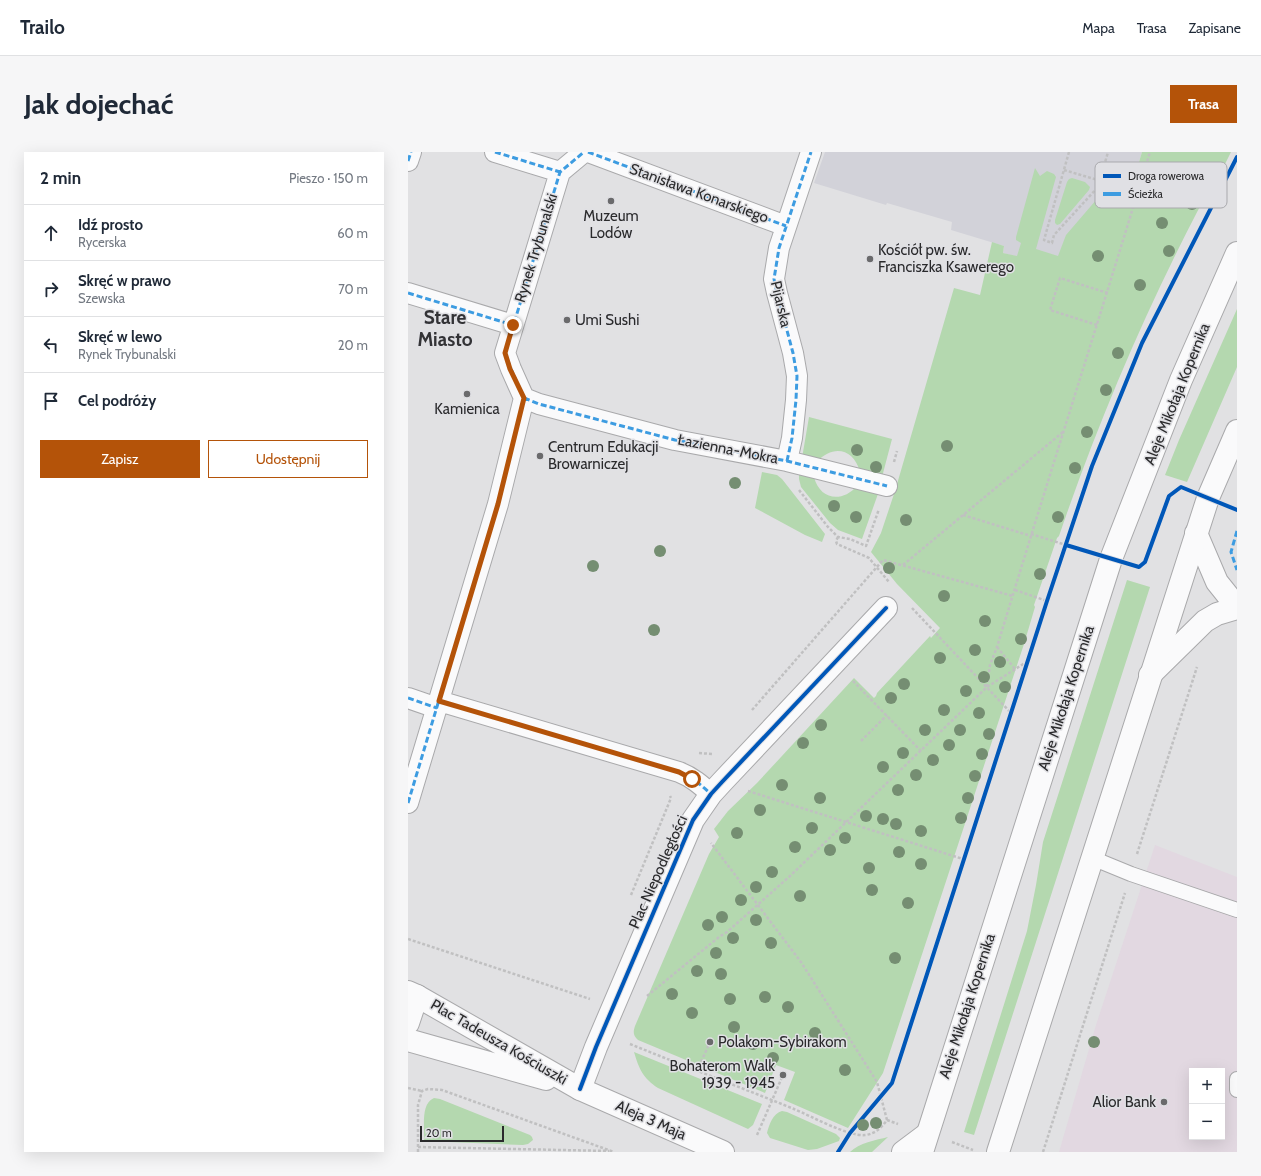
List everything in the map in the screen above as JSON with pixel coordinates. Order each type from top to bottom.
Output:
[{"type":"main road","name":"Aleje Mikołaja Kopernika","points":[[924,1143],[1111,559],[1181,380],[1237,253]]},
{"type":"main road","points":[[998,1152],[1196,533],[1208,498],[1237,431]]},
{"type":"main road","points":[[1150,675],[1205,621],[1217,614],[1237,608],[1217,582],[1196,533]]},
{"type":"main road","name":"Plac Niepodległości","points":[[580,1089],[612,1008],[693,820],[716,788],[886,608]]},
{"type":"main road","points":[[408,1023],[412,994]]},
{"type":"main road","name":"Plac Tadeusza Kościuszki","points":[[412,994],[580,1089]]},
{"type":"main road","name":"Plac Tadeusza Kościuszki","points":[[408,1040],[580,1089]]},
{"type":"main road","name":"Aleja 3 Maja","points":[[580,1089],[723,1152]]},
{"type":"main road","points":[[903,1152],[924,1143]]},
{"type":"street","points":[[408,161],[411,152]]},
{"type":"street","points":[[495,152],[560,172],[584,152]]},
{"type":"street","name":"Stanisława Konarskiego","points":[[588,152],[786,226]]},
{"type":"street","name":"Pijarska","points":[[787,461],[792,438],[797,376],[794,353],[774,279],[779,248],[811,152]]},
{"type":"street","name":"Rynek Trybunalski","points":[[524,398],[510,369],[505,353],[560,172]]},
{"type":"street","points":[[408,293],[513,325]]},
{"type":"street","points":[[408,803],[496,511],[524,398]]},
{"type":"street","name":"Łazienna-Mokra","points":[[524,398],[538,404],[675,440],[787,461],[887,486]]},
{"type":"street","points":[[408,698],[438,704],[679,772],[697,782],[716,788]]},
{"type":"lane","points":[[1092,858],[1131,874],[1237,910]]},
{"type":"lane","points":[[1237,1079],[1237,1090]]},
{"type":"path","points":[[1069,152],[1044,240],[1052,243],[1054,234],[1095,191]]},
{"type":"path","points":[[1105,162],[1108,152]]},
{"type":"path","points":[[1147,162],[1150,152]]},
{"type":"path","points":[[1064,170],[1095,179]]},
{"type":"path","points":[[987,687],[990,665],[998,647],[1031,535],[1108,293],[1133,208]]},
{"type":"path","points":[[1097,325],[1050,310],[1060,278],[1108,293]]},
{"type":"path","points":[[903,565],[1064,432]]},
{"type":"path","points":[[963,515],[1066,545]]},
{"type":"path","points":[[838,537],[836,541],[837,544],[869,558],[894,588]]},
{"type":"path","points":[[843,537],[866,546]]},
{"type":"path","points":[[883,560],[1013,596]]},
{"type":"path","points":[[1015,590],[1047,600]]},
{"type":"path","points":[[910,604],[1011,713]]},
{"type":"path","points":[[856,640],[850,678],[921,751]]},
{"type":"path","points":[[998,647],[1015,669]]},
{"type":"path","points":[[642,1000],[728,932],[790,876],[987,687],[1028,661]]},
{"type":"path","points":[[861,741],[886,716]]},
{"type":"path","points":[[716,788],[845,822],[963,859]]},
{"type":"path","points":[[630,1044],[772,1100],[850,1133],[865,1135],[872,1133],[881,1128],[887,1120],[877,1082],[801,962],[693,820]]},
{"type":"path","points":[[408,939],[612,1008]]},
{"type":"path","points":[[697,1071],[710,1042]]},
{"type":"path","points":[[757,1135],[783,1075]]},
{"type":"path","points":[[408,1088],[422,1091],[428,1089],[442,1090],[613,1152]]},
{"type":"path","points":[[418,1152],[418,1105],[422,1091]]},
{"type":"path","points":[[418,1147],[613,1152]]},
{"type":"shaded area","points":[[825,152],[1142,152],[1139,162],[1095,162],[1095,208],[1125,208],[1104,279],[1003,253],[1004,246],[951,230],[952,222],[887,203],[886,205],[814,183]]},
{"type":"shaded area","points":[[1155,845],[1237,877],[1237,1152],[1059,1152],[1096,1025]]},
{"type":"green space","points":[[1142,152],[1231,152],[1226,162],[1139,162]]},
{"type":"green space","points":[[1035,168],[1040,176],[1047,171],[1054,174],[1056,177],[1036,249],[1058,256],[1066,235],[1095,201],[1095,208],[1199,208],[1152,303],[1093,442],[1034,605],[1035,607],[1024,644],[883,1073],[848,1128],[784,1100],[795,1072],[776,1065],[765,1093],[638,1040],[635,1037],[634,1030],[709,854],[719,837],[714,829],[728,811],[757,783],[854,678],[874,698],[930,636],[931,638],[940,628],[897,584],[871,552],[881,533],[895,491],[954,288],[980,295],[992,242],[1004,246],[1003,253],[1017,256],[1021,243],[1016,240],[1016,237]]},
{"type":"green space","points":[[1072,178],[1085,182],[1090,187],[1060,224],[1057,225],[1055,220],[1067,182]]},
{"type":"green space","points":[[1237,309],[1237,367],[1187,482],[1165,475],[1179,440]]},
{"type":"green space","points":[[809,417],[892,439],[882,477],[860,472],[853,458],[842,452],[836,451],[830,453],[823,456],[817,462],[802,458]]},
{"type":"green space","points":[[762,472],[777,475],[782,479],[825,534],[822,542],[805,535],[755,508]]},
{"type":"green space","points":[[799,473],[814,477],[821,490],[832,496],[838,497],[845,495],[857,486],[879,491],[862,539],[838,530],[830,523],[801,487]]},
{"type":"green space","points":[[1127,580],[1150,587],[974,1135],[964,1132],[1027,931],[1043,842]]},
{"type":"green space","points":[[634,1052],[762,1104],[753,1125],[748,1129],[658,1088],[642,1073]]},
{"type":"green space","points":[[434,1098],[440,1099],[530,1135],[533,1140],[528,1144],[523,1145],[424,1141],[425,1111],[427,1105]]},
{"type":"green space","points":[[782,1111],[836,1134],[840,1138],[839,1141],[817,1149],[808,1150],[770,1138],[767,1133],[770,1123],[776,1114]]},
{"type":"green space","points":[[888,1137],[872,1152],[850,1152],[863,1144]]},
{"type":"marked path","points":[[408,161],[411,152]]},
{"type":"marked path","points":[[495,152],[560,172]]},
{"type":"marked path","points":[[524,398],[505,353],[560,172],[584,152]]},
{"type":"marked path","points":[[588,152],[786,226]]},
{"type":"marked path","points":[[787,461],[792,438],[797,376],[793,353],[774,279],[779,248],[811,152]]},
{"type":"marked path","points":[[408,293],[513,325]]},
{"type":"marked path","points":[[524,398],[539,404],[675,440],[787,461],[887,486]]},
{"type":"marked path","points":[[408,803],[498,504],[524,398]]},
{"type":"marked path","points":[[1237,531],[1231,552],[1237,570]]},
{"type":"marked path","points":[[408,698],[437,708]]},
{"type":"marked path","points":[[439,701],[679,772],[700,784],[711,794]]},
{"type":"cycle path","points":[[1227,177],[1237,157]]},
{"type":"cycle path","points":[[838,1152],[850,1133],[892,1083],[1092,466],[1142,343],[1211,208]]},
{"type":"cycle path","points":[[1066,545],[1139,567],[1145,562],[1169,496],[1181,487],[1237,510]]},
{"type":"cycle path","points":[[580,1089],[596,1047],[693,820],[711,794],[886,608]]},
{"type":"place","name":"Muzeum Lodów","points":[[611,201]]},
{"type":"place","name":"Kościół pw. św. Franciszka Ksawerego","points":[[870,259]]},
{"type":"place","name":"Umi Sushi","points":[[567,320]]},
{"type":"place","name":"Kamienica","points":[[467,394]]},
{"type":"place","name":"Centrum Edukacji Browarniczej","points":[[540,456]]},
{"type":"place","name":"Polakom-Sybirakom","points":[[710,1042]]},
{"type":"place","name":"Bohaterom Walk 1939 - 1945","points":[[783,1075]]},
{"type":"place","name":"Alior Bank","points":[[1164,1102]]},
{"type":"district","name":"Stare Miasto","points":[[445,328]]},
{"type":"route","points":[[513,325],[505,353],[510,369],[524,398],[498,504],[439,701],[679,772],[692,779]]}]
